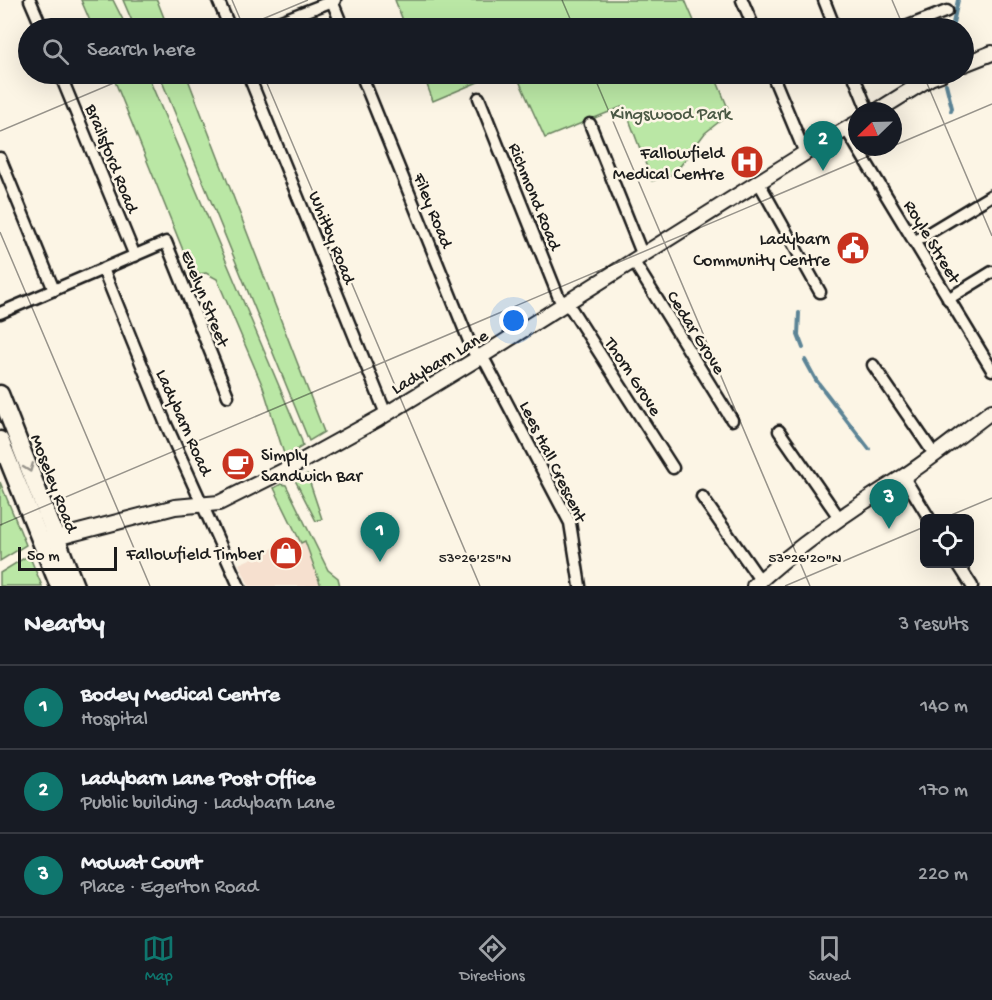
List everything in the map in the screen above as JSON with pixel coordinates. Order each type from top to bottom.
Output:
[{"type":"main road","name":"Moseley Road","points":[[0,394],[48,539],[59,586]]},
{"type":"main road","name":"Moseley Road","points":[[0,440],[48,539],[75,586]]},
{"type":"street","points":[[30,0],[38,18]]},
{"type":"street","points":[[218,0],[226,18]]},
{"type":"street","points":[[288,18],[333,0],[339,18]]},
{"type":"street","points":[[742,0],[750,18]]},
{"type":"street","points":[[824,0],[831,18]]},
{"type":"street","points":[[929,18],[947,11]]},
{"type":"street","points":[[974,60],[992,53]]},
{"type":"street","name":"Brailsford Road","points":[[64,84],[135,256]]},
{"type":"street","name":"Whitby Road","points":[[252,84],[386,414]]},
{"type":"street","name":"Filey Road","points":[[365,84],[473,351],[480,357]]},
{"type":"street","points":[[776,84],[805,153]]},
{"type":"street","points":[[857,84],[864,102]]},
{"type":"street","points":[[891,102],[920,84]]},
{"type":"street","name":"Richmond Road","points":[[479,98],[559,298],[567,304]]},
{"type":"street","name":"Cedar Grove","points":[[590,124],[639,259],[732,420]]},
{"type":"street","name":"Ladybarn Lane","points":[[48,539],[175,507],[219,503],[323,451],[567,304],[848,128]]},
{"type":"street","name":"Royle Street","points":[[867,156],[914,242],[992,370]]},
{"type":"street","points":[[0,158],[54,290]]},
{"type":"street","points":[[759,183],[820,292]]},
{"type":"street","points":[[914,242],[992,195]]},
{"type":"street","name":"Evelyn Street","points":[[135,256],[166,243],[228,396]]},
{"type":"street","points":[[0,313],[135,256]]},
{"type":"street","name":"Ladybarn Road","points":[[103,269],[165,422],[239,586]]},
{"type":"street","points":[[948,299],[992,272]]},
{"type":"street","name":"Thorn Grove","points":[[567,304],[673,468]]},
{"type":"street","name":"Lees Hall Crescent","points":[[480,357],[486,363],[570,523],[580,586]]},
{"type":"street","points":[[873,365],[934,454]]},
{"type":"street","points":[[702,497],[757,583],[882,488],[903,477],[992,411]]},
{"type":"street","points":[[779,431],[840,519]]},
{"type":"street","points":[[903,477],[926,514]]},
{"type":"street","points":[[961,568],[972,586]]},
{"type":"shaded area","name":"Fallowfield Timber","points":[[298,537],[304,541],[321,586],[249,586],[239,564]]},
{"type":"green space","points":[[81,0],[113,0],[122,18],[89,18]]},
{"type":"green space","points":[[123,0],[157,0],[164,18],[131,18]]},
{"type":"green space","points":[[395,0],[685,0],[693,18],[402,18]]},
{"type":"green space","points":[[116,84],[151,84],[301,438],[303,446],[285,457],[263,387],[217,279],[206,273],[193,275]]},
{"type":"green space","points":[[163,84],[190,84],[324,432],[309,441]]},
{"type":"green space","points":[[427,84],[473,84],[433,101]]},
{"type":"green space","name":"Kingswood Park","points":[[521,84],[718,84],[730,113],[705,133],[675,173],[652,181],[624,106],[545,138]]},
{"type":"green space","points":[[307,474],[322,519],[316,521],[295,480]]},
{"type":"green space","points":[[0,482],[26,545],[0,561]]},
{"type":"green space","points":[[281,484],[286,485],[328,570],[338,578],[340,586],[321,586],[305,541],[301,543],[274,488]]},
{"type":"green space","points":[[29,555],[42,586],[0,586],[0,573]]},
{"type":"waterway","points":[[954,18],[958,0]]},
{"type":"waterway","points":[[946,84],[951,111]]},
{"type":"waterway","points":[[799,313],[798,335],[803,348]]},
{"type":"waterway","points":[[805,360],[816,380],[869,449]]},
{"type":"place","name":"Fallowfield Medical Centre","points":[[747,162]]},
{"type":"place","name":"Ladybarn Lane Post Office","points":[[823,171]]},
{"type":"place","name":"Ladybarn Community Centre","points":[[853,248]]},
{"type":"place","name":"Simply Sandwich Bar","points":[[238,464]]},
{"type":"place","name":"Mowat Court","points":[[889,529]]},
{"type":"place","name":"Fallowfield Timber","points":[[286,553]]},
{"type":"place","name":"Bodey Medical Centre","points":[[380,562]]}]
